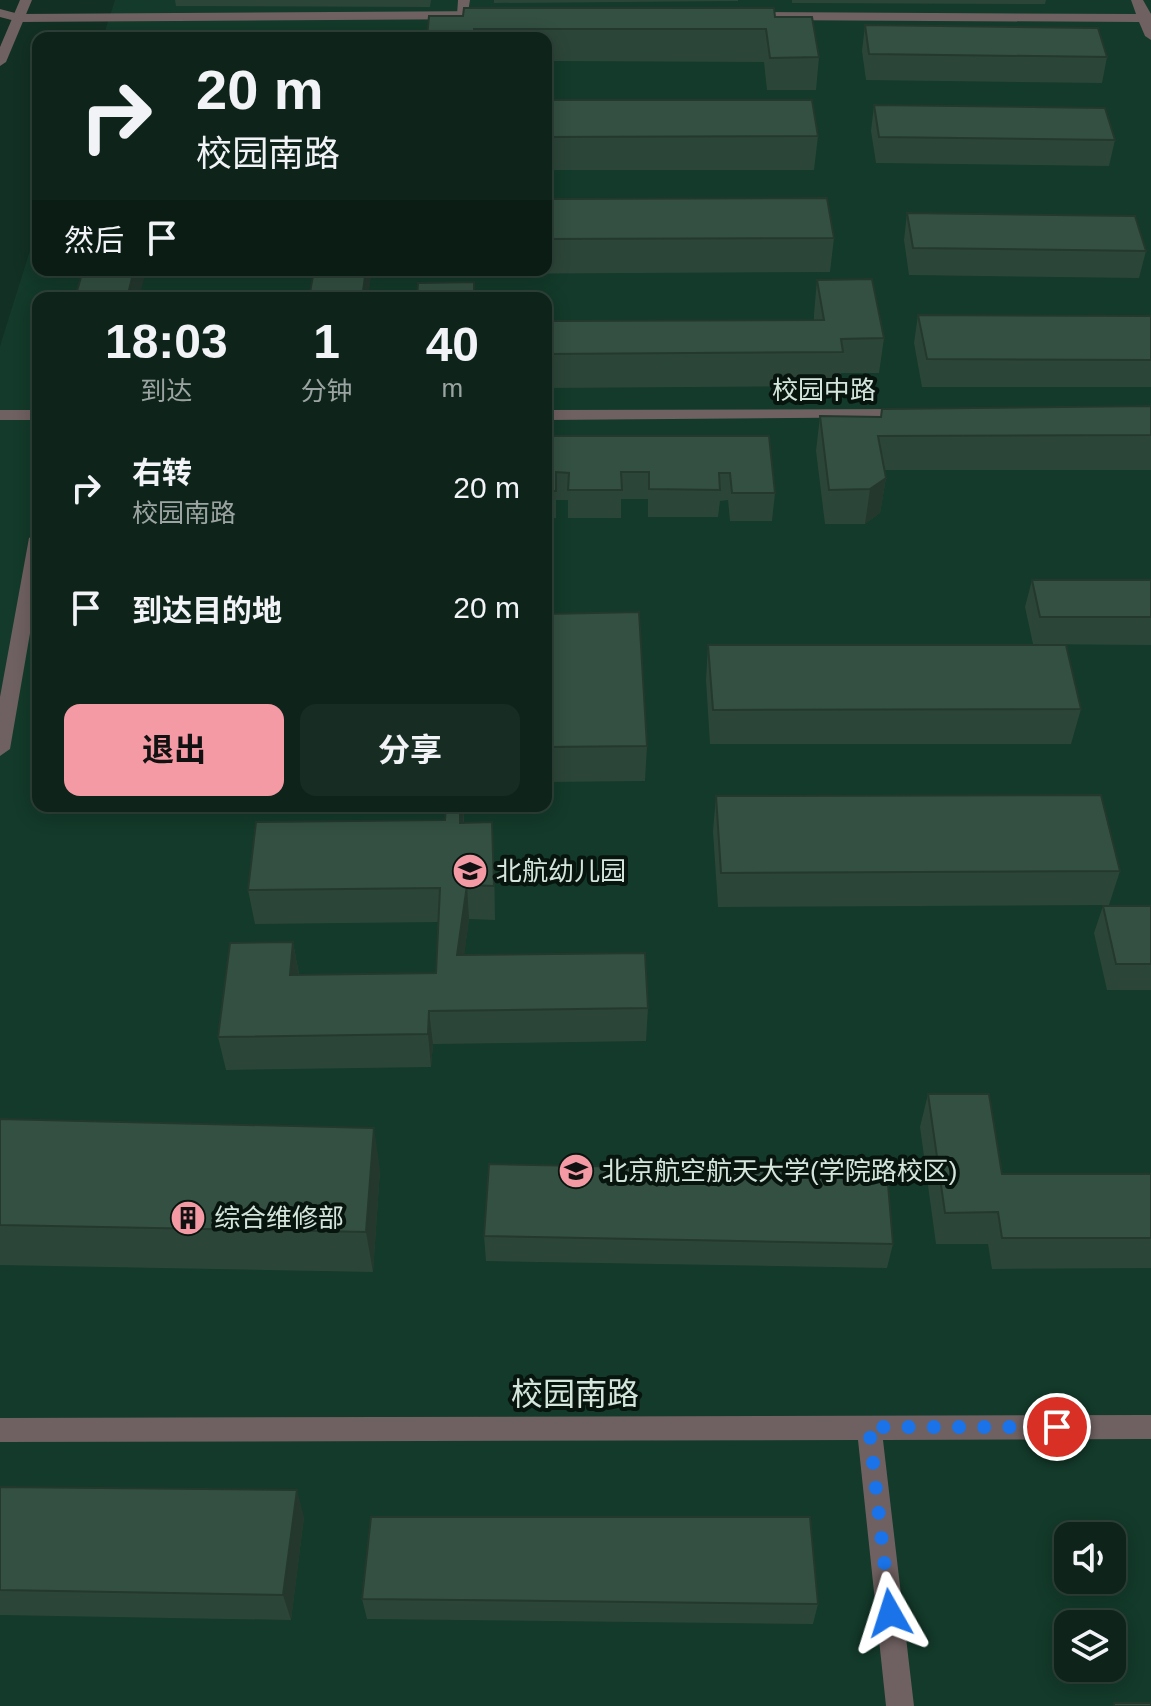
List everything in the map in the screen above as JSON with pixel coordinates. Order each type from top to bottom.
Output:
[{"type":"street","points":[[0,62],[26,0]]},
{"type":"street","points":[[463,15],[464,0]]},
{"type":"street","points":[[1137,0],[1147,18],[1151,36]]},
{"type":"street","points":[[0,13],[19,18],[511,15]]},
{"type":"street","points":[[732,16],[1147,18]]},
{"type":"street","name":"校园中路","points":[[552,415],[928,414]]},
{"type":"street","points":[[0,415],[32,415]]},
{"type":"street","points":[[0,749],[32,571]]},
{"type":"street","points":[[869,1427],[900,1706]]},
{"type":"street","name":"校园南路","points":[[0,1430],[1151,1427]]},
{"type":"shaded area","name":"北京航空航天大学(学院路校区)","points":[[115,0],[1151,0],[1151,1706],[0,1706],[0,346],[32,244],[32,276],[552,276],[552,32],[105,32]]},
{"type":"building","points":[[464,8],[774,8],[775,17],[812,17],[819,57],[770,58],[766,29],[474,29],[474,32],[428,32],[429,16],[463,16]]},
{"type":"building","points":[[865,25],[1098,28],[1107,57],[869,54]]},
{"type":"building","points":[[552,100],[812,100],[818,136],[552,137]]},
{"type":"building","points":[[874,105],[1105,108],[1115,140],[879,137]]},
{"type":"building","points":[[827,198],[834,238],[552,239],[552,199]]},
{"type":"building","points":[[907,213],[1135,216],[1146,251],[913,248]]},
{"type":"building","points":[[81,276],[132,276],[128,292],[77,292]]},
{"type":"building","points":[[313,276],[365,276],[363,292],[310,292]]},
{"type":"building","points":[[872,279],[884,338],[841,339],[843,352],[552,354],[552,321],[824,320],[817,280]]},
{"type":"building","points":[[474,282],[474,292],[417,292],[418,283]]},
{"type":"building","points":[[918,315],[1151,316],[1151,360],[927,359]]},
{"type":"building","points":[[1151,406],[1151,435],[878,436],[886,478],[870,489],[829,490],[820,416],[881,417],[882,409]]},
{"type":"building","points":[[552,436],[769,436],[775,493],[732,493],[730,473],[719,473],[720,490],[649,489],[649,472],[621,472],[622,490],[568,490],[569,473],[556,472],[556,491],[552,491]]},
{"type":"building","points":[[1032,580],[1151,580],[1151,617],[1040,617]]},
{"type":"building","name":"北航幼儿园","points":[[639,612],[647,746],[552,747],[552,614]]},
{"type":"building","points":[[708,645],[1066,645],[1081,709],[713,710]]},
{"type":"building","points":[[1101,795],[1120,871],[721,873],[716,796]]},
{"type":"building","points":[[446,812],[460,812],[460,823],[492,822],[494,886],[467,885],[457,955],[645,953],[648,1008],[429,1011],[428,1034],[218,1037],[230,943],[293,942],[290,975],[436,973],[440,888],[248,890],[256,822],[445,820]]},
{"type":"building","points":[[1103,906],[1151,906],[1151,964],[1116,964]]},
{"type":"building","points":[[928,1094],[989,1094],[1002,1174],[1151,1174],[1151,1238],[1002,1238],[998,1212],[945,1213]]},
{"type":"building","name":"综合维修部","points":[[0,1119],[374,1128],[366,1232],[0,1225]]},
{"type":"building","points":[[489,1164],[887,1172],[893,1244],[484,1236]]},
{"type":"building","points":[[0,1487],[297,1490],[283,1595],[0,1590]]},
{"type":"building","points":[[371,1517],[810,1517],[818,1604],[362,1599]]},
{"type":"building","points":[[1114,1703],[1151,1703],[1151,1706],[1114,1706]]},
{"type":"place","name":"北航幼儿园","points":[[470,871]]},
{"type":"place","name":"北京航空航天大学(学院路校区)","points":[[576,1171]]},
{"type":"place","name":"综合维修部","points":[[188,1218]]},
{"type":"route","points":[[890,1613],[869,1427],[1057,1427]]}]
